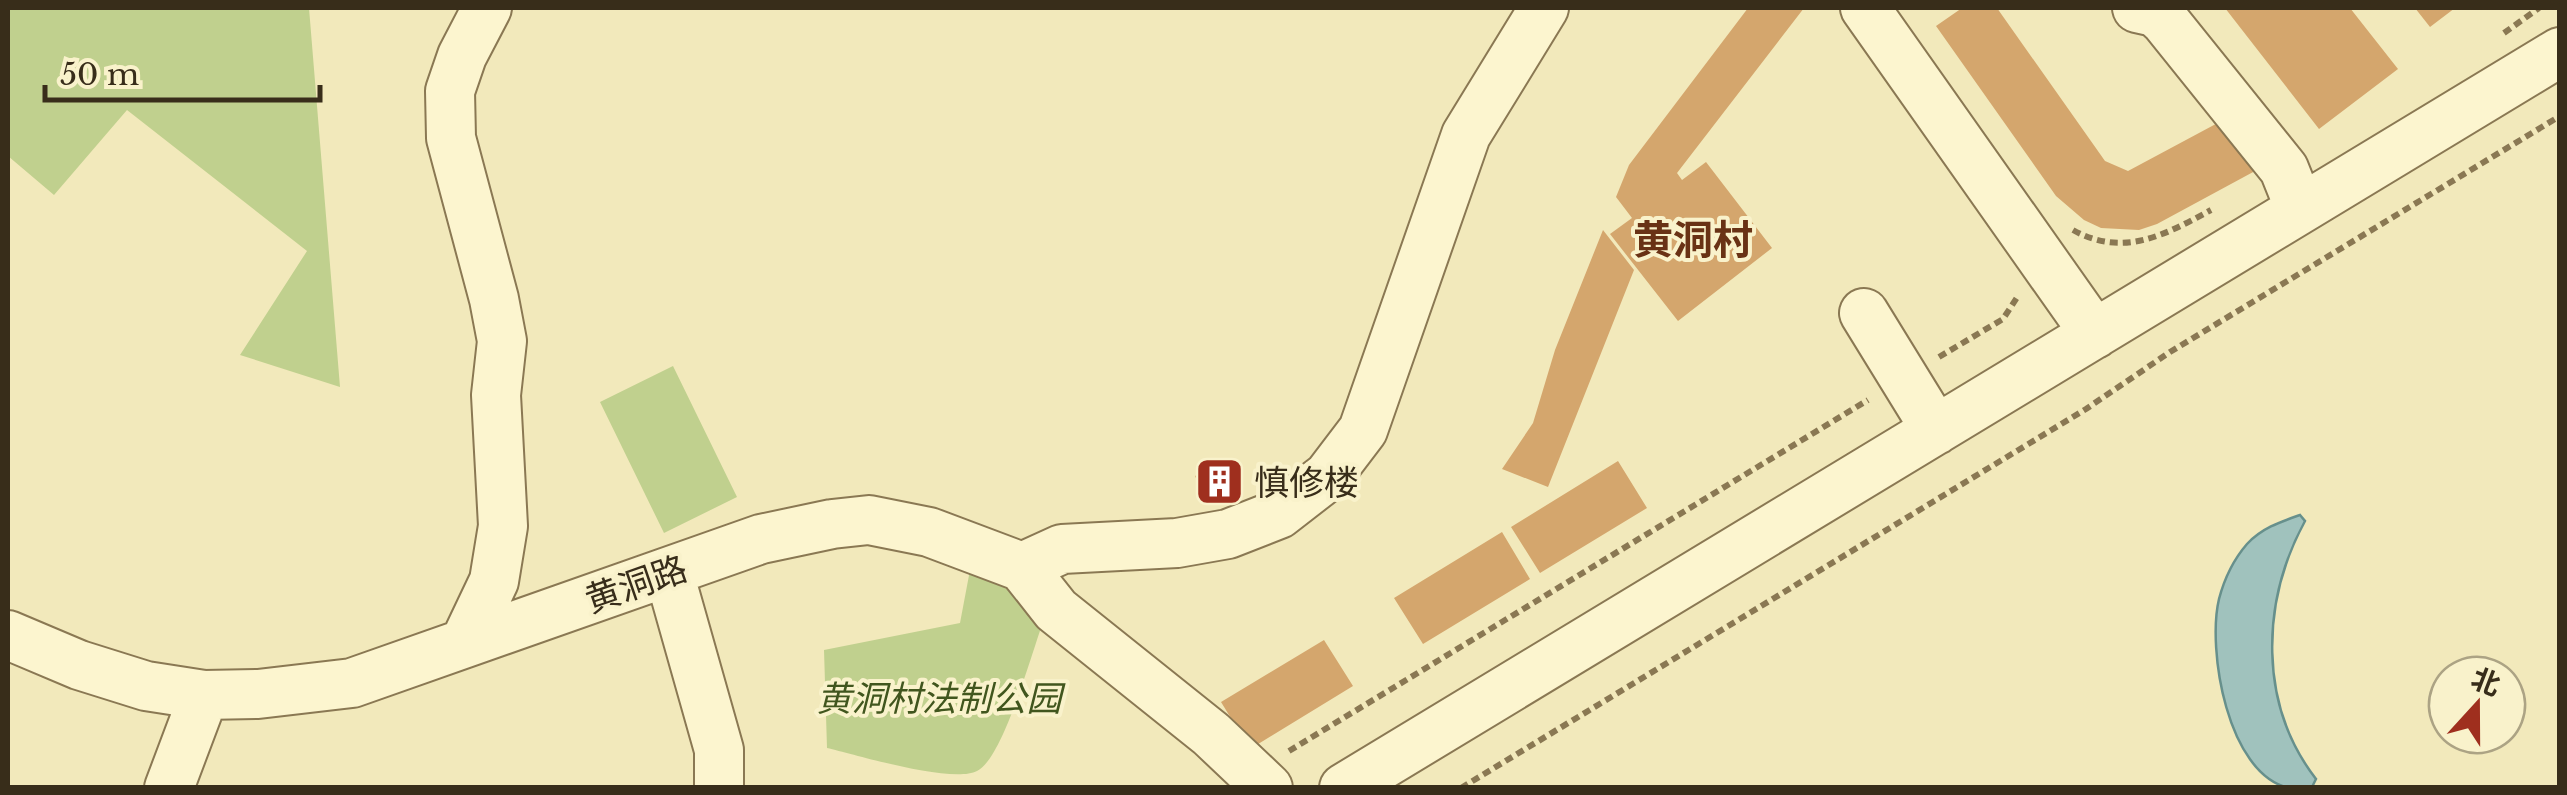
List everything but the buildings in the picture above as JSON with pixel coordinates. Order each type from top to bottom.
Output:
[{"type":"street","points":[[466,642],[494,581],[504,526],[496,395],[502,341],[451,138],[450,91],[462,56],[488,8]]},
{"type":"street","points":[[1273,772],[1211,734],[1056,610],[1022,567],[1062,550],[1177,543],[1228,534],[1279,514],[1328,476],[1362,430],[1466,135],[1544,8]]},
{"type":"street","points":[[1865,8],[2094,334]]},
{"type":"street","points":[[2137,8],[2155,12],[2177,36],[2284,170],[2300,209]]},
{"type":"street","points":[[1344,788],[2560,52]]},
{"type":"street","points":[[1864,313],[1936,430]]},
{"type":"street","name":"黄洞路","points":[[8,635],[79,665],[146,686],[204,695],[258,694],[352,683],[761,539],[832,524],[869,520],[929,532],[1022,567]]},
{"type":"street","points":[[669,573],[720,750],[720,788]]},
{"type":"street","points":[[170,788],[204,695]]},
{"type":"path","points":[[2491,42],[2539,8]]},
{"type":"path","points":[[1460,788],[2070,419],[2170,352],[2560,116]]},
{"type":"path","points":[[2064,224],[2098,240],[2141,243],[2214,209]]},
{"type":"path","points":[[1936,360],[2003,319],[2020,290]]},
{"type":"path","points":[[1273,772],[1885,390]]},
{"type":"green space","points":[[8,8],[309,8],[340,387],[240,355],[307,251],[127,110],[54,195],[8,156]]},
{"type":"green space","points":[[673,366],[737,497],[664,533],[600,402]]},
{"type":"green space","name":"黄洞村法制公园","points":[[970,570],[1009,578],[1044,619],[1007,726],[987,762],[977,771],[947,774],[827,748],[824,650],[960,623]]},
{"type":"water","points":[[2300,515],[2305,521],[2280,585],[2272,652],[2275,686],[2284,718],[2297,750],[2316,779],[2312,787],[2291,788],[2268,778],[2250,760],[2236,735],[2220,677],[2216,621],[2224,584],[2242,550],[2265,530]]},
{"type":"place","name":"慎修楼","points":[[1219,482]]},
{"type":"district","name":"黄洞村","points":[[1693,240]]}]
